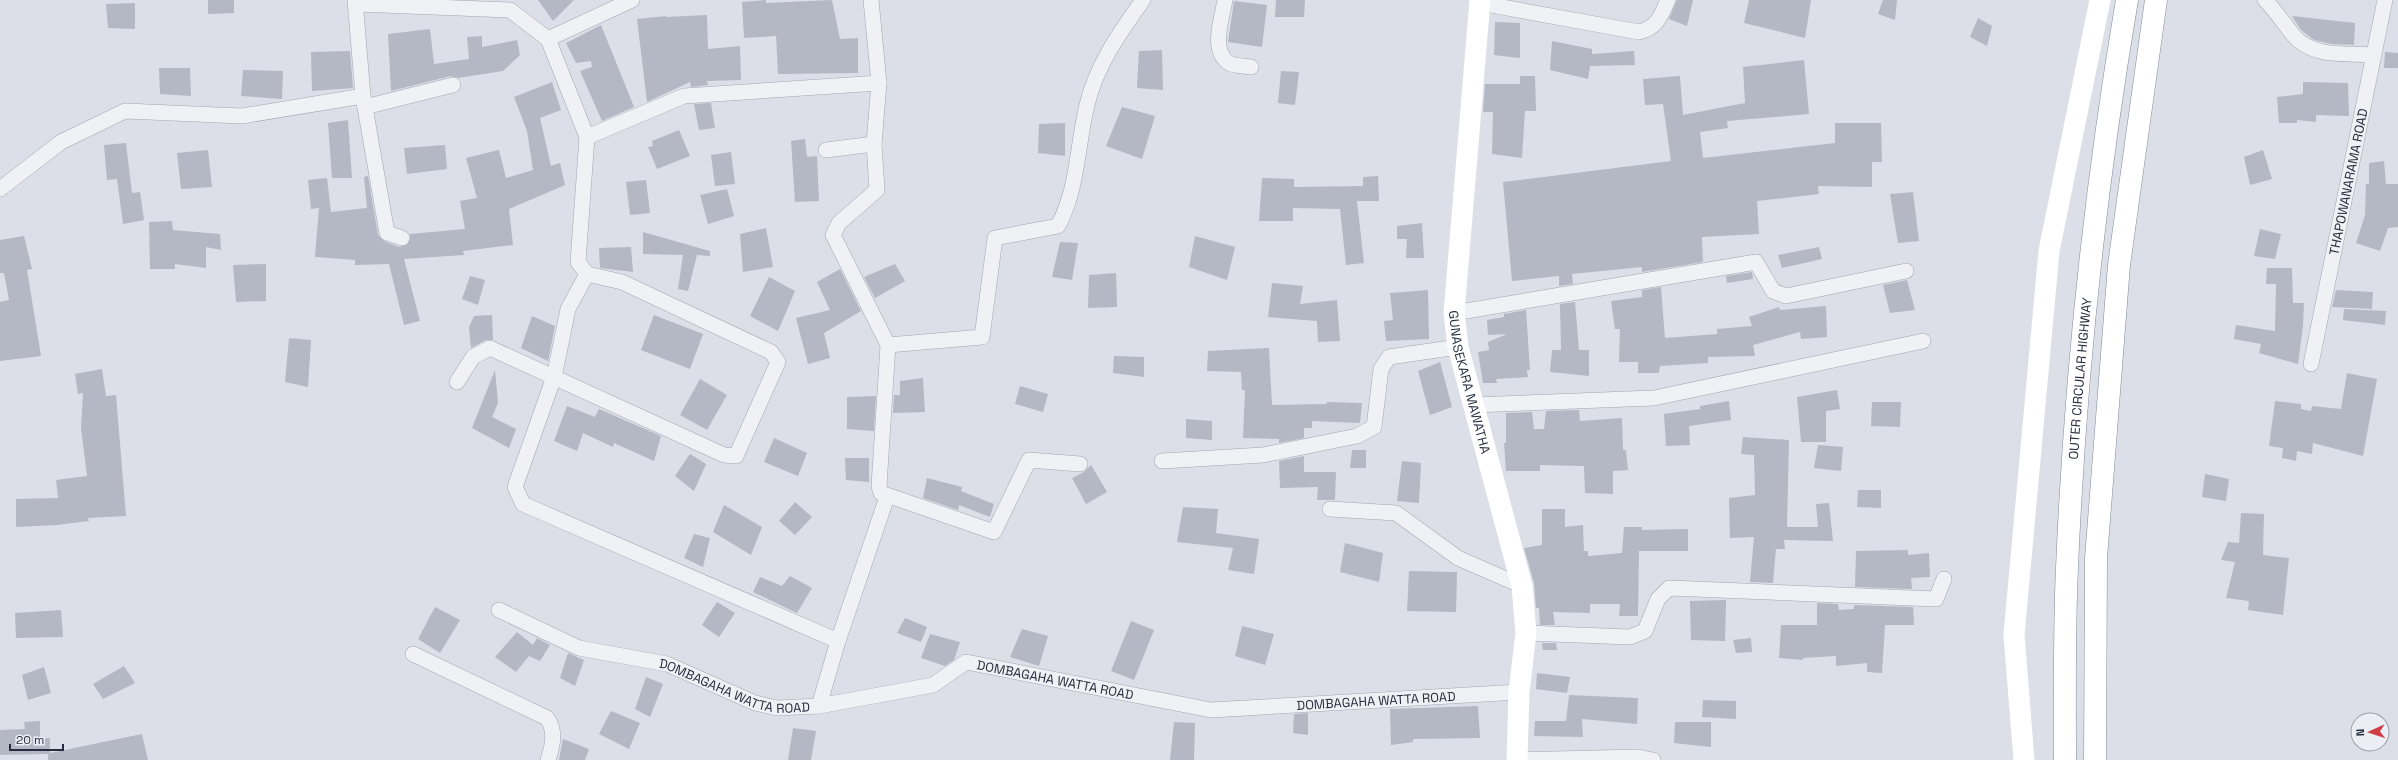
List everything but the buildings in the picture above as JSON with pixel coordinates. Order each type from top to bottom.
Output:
[{"type":"highway","name":"OUTER CIRCULAR HIGHWAY","points":[[2064,760],[2067,568],[2084,311],[2111,92],[2126,0]]},
{"type":"highway","points":[[2095,760],[2096,558],[2118,265],[2156,0]]},
{"type":"street","points":[[548,39],[632,0]]},
{"type":"street","points":[[871,0],[879,83],[874,144],[877,190],[839,223],[833,235],[888,345],[879,486],[881,493],[887,497],[994,532],[1028,460],[1080,464]]},
{"type":"street","points":[[888,345],[982,337],[995,238],[1058,226],[1069,206],[1087,104],[1109,50],[1143,0]]},
{"type":"street","points":[[1225,0],[1218,44],[1221,56],[1230,64],[1251,67]]},
{"type":"street","points":[[1480,1],[1639,32],[1650,30],[1658,22],[1668,0]]},
{"type":"street","points":[[2024,760],[2014,635],[2049,251],[2100,0]]},
{"type":"street","points":[[2265,0],[2295,37],[2311,49],[2328,52],[2372,55]]},
{"type":"street","name":"THAPOWANARAMA ROAD","points":[[2310,364],[2372,55],[2385,0]]},
{"type":"street","name":"GUNASEKARA MAWATHA","points":[[1480,1],[1454,313],[1458,347],[1522,586],[1526,633],[1519,692],[1517,760]]},
{"type":"street","points":[[402,238],[387,233],[364,102],[356,2],[510,10],[548,39],[587,137],[578,262],[587,274],[622,282],[771,352],[778,362],[736,456],[724,455],[490,348],[473,357],[457,382]]},
{"type":"street","points":[[587,137],[684,96],[879,83]]},
{"type":"street","points":[[0,189],[61,142],[125,111],[242,116],[364,102],[453,85]]},
{"type":"street","points":[[826,150],[874,144]]},
{"type":"street","points":[[1454,313],[1756,262],[1773,291],[1786,296],[1906,271]]},
{"type":"street","points":[[587,274],[568,309],[554,378],[514,487],[523,504],[838,642]]},
{"type":"street","points":[[1473,405],[1654,398],[1923,341]]},
{"type":"street","points":[[1162,461],[1262,455],[1357,436],[1374,427],[1381,369],[1389,357],[1458,347]]},
{"type":"street","points":[[819,706],[838,642],[887,497]]},
{"type":"street","points":[[1330,509],[1396,513],[1458,558],[1522,586]]},
{"type":"street","points":[[1526,633],[1630,637],[1645,631],[1658,599],[1669,588],[1936,599],[1944,579]]},
{"type":"street","name":"DOMBAGAHA WATTA ROAD","points":[[499,610],[579,648],[668,664],[756,703],[777,708],[819,706],[933,684],[966,662],[1211,710],[1519,692]]},
{"type":"street","points":[[412,654],[547,718],[553,726],[553,748],[548,760]]},
{"type":"street","points":[[1517,760],[1638,757],[1653,760]]}]
